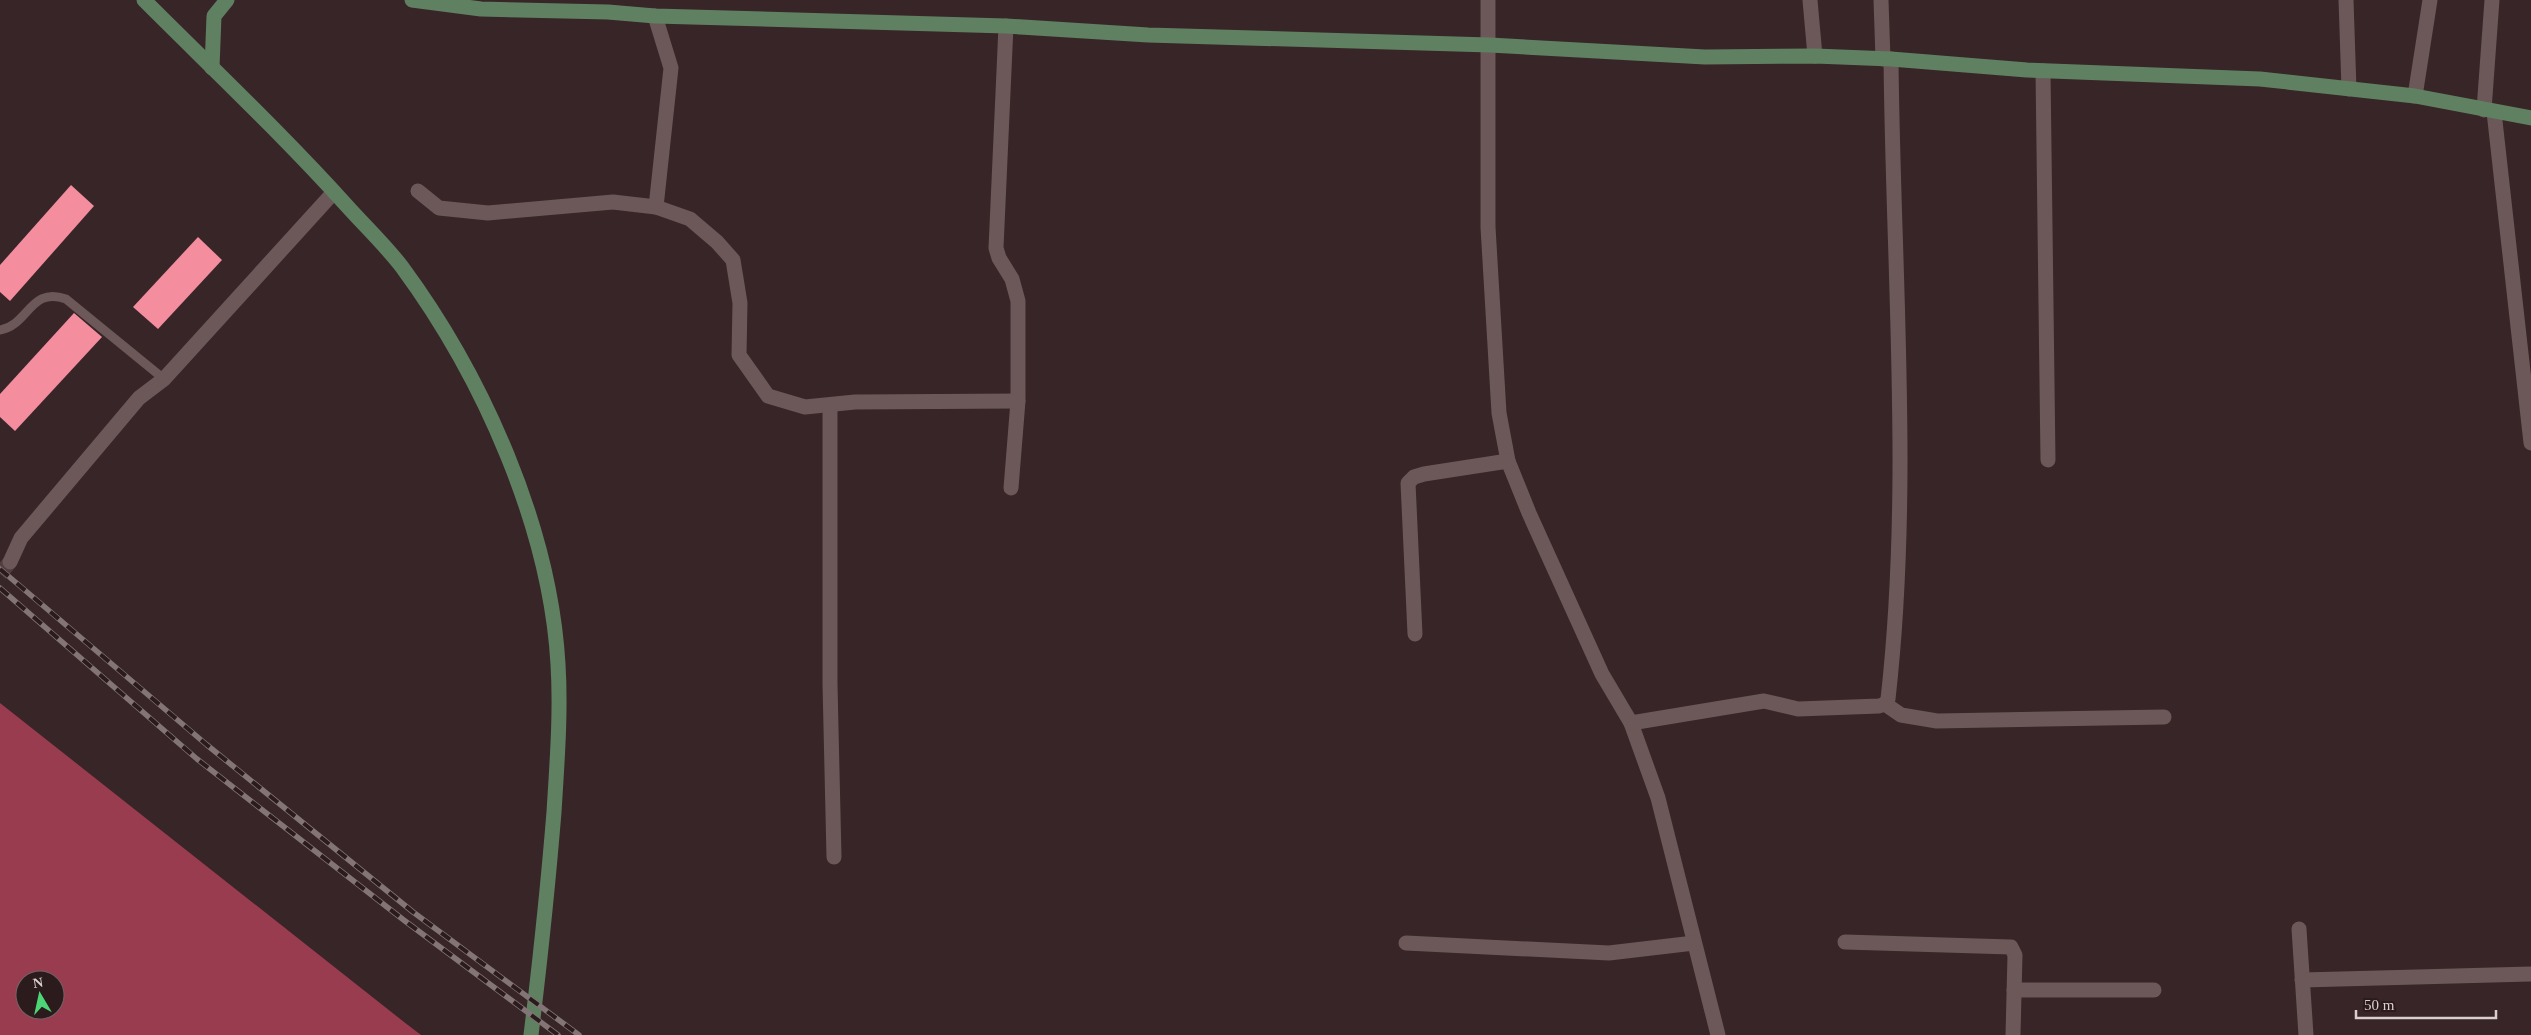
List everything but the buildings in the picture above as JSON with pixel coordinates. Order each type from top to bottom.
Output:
[{"type":"main road","points":[[144,0],[334,192],[401,266],[460,356],[500,439],[535,535],[551,602],[558,664],[557,760],[547,900],[532,1035]]},
{"type":"main road","points":[[212,68],[214,16],[227,0]]},
{"type":"main road","points":[[412,0],[481,9],[609,6],[655,16],[1006,26],[1148,35],[1490,45],[1705,57],[1815,56],[1887,59],[2043,71],[2260,79],[2415,96],[2531,118]]},
{"type":"street","points":[[1488,0],[1490,45],[1488,227],[1500,413],[1508,461],[1529,513],[1602,674],[1631,723],[1658,798],[1718,1035]]},
{"type":"street","points":[[1810,0],[1815,56]]},
{"type":"street","points":[[1881,0],[1887,59],[1901,402],[1897,580],[1891,670],[1885,704]]},
{"type":"street","points":[[2346,0],[2349,89]]},
{"type":"street","points":[[2415,96],[2430,0]]},
{"type":"street","points":[[2492,0],[2489,111],[2531,443]]},
{"type":"street","points":[[655,16],[671,68],[656,207]]},
{"type":"street","points":[[1006,26],[996,248],[998,258],[1012,279],[1018,301],[1018,400],[1011,488]]},
{"type":"street","points":[[2043,71],[2048,460]]},
{"type":"street","points":[[418,191],[439,208],[488,213],[613,202],[656,207],[690,219],[718,242],[733,260],[740,303],[739,355],[768,396],[805,407],[855,402],[1018,400]]},
{"type":"street","points":[[10,562],[21,538],[140,398],[164,379],[334,192]]},
{"type":"street","points":[[830,405],[830,684],[834,857]]},
{"type":"street","points":[[1414,634],[1408,483],[1414,477],[1424,474],[1508,461]]},
{"type":"street","points":[[1631,723],[1764,701],[1798,710],[1879,706],[1885,704]]},
{"type":"street","points":[[1885,704],[1901,715],[1937,721],[2164,717]]},
{"type":"street","points":[[2299,929],[2306,1035]]},
{"type":"street","points":[[1406,943],[1609,953],[1694,942]]},
{"type":"street","points":[[1845,942],[2008,946],[2014,950],[2015,955],[2013,1035]]},
{"type":"street","points":[[2302,980],[2531,974]]},
{"type":"street","points":[[2014,990],[2154,990]]},
{"type":"lane","points":[[0,330],[8,328],[39,300],[46,296],[56,295],[66,299],[164,379]]},
{"type":"shaded area","points":[[0,703],[421,1035],[0,1035]]},
{"type":"tunnel","points":[[0,574],[10,562]]},
{"type":"railway","points":[[0,569],[207,745],[413,912],[579,1035]]},
{"type":"railway","points":[[0,588],[197,759],[405,921],[558,1035]]}]
